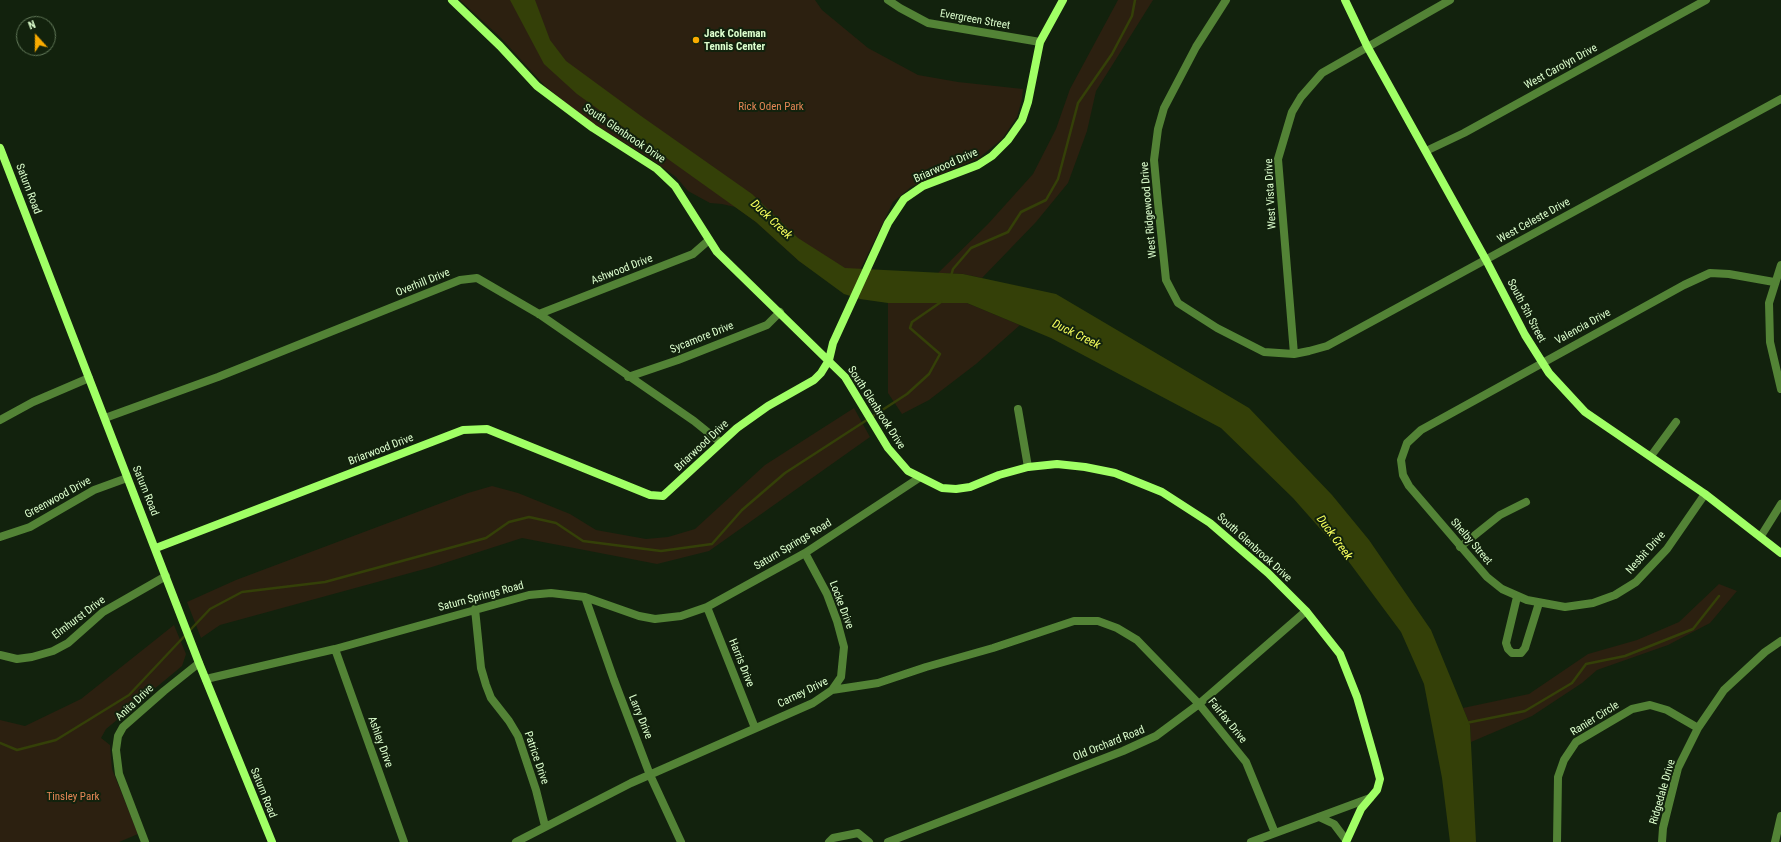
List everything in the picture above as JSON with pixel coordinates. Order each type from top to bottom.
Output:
[{"type":"street","name":"South Glenbrook Drive","points":[[452,0],[500,46],[537,86],[593,128],[657,169],[675,186],[717,252],[845,377],[877,427],[888,448],[908,471],[919,478],[942,488],[956,489],[970,487],[999,475],[1028,467],[1058,464],[1085,467],[1115,473],[1162,492],[1210,523],[1268,573],[1306,611],[1340,654],[1357,698],[1380,779],[1377,790],[1361,809],[1346,841]]},
{"type":"street","name":"Evergreen Street","points":[[888,0],[928,23],[1040,42]]},
{"type":"street","name":"Briarwood Drive","points":[[156,548],[463,430],[487,429],[650,495],[662,496],[737,428],[768,406],[814,380],[821,373],[828,360],[833,343],[888,223],[904,199],[923,186],[978,165],[992,156],[1008,140],[1022,120],[1028,102],[1040,42],[1062,0]]},
{"type":"street","name":"West Ridgewood Drive","points":[[1226,0],[1200,41],[1172,92],[1164,108],[1158,129],[1154,160],[1166,280],[1178,303],[1217,328],[1264,352],[1294,354]]},
{"type":"street","name":"South 5th Street","points":[[1345,0],[1367,46],[1541,362],[1560,386],[1585,412],[1705,494],[1781,553]]},
{"type":"street","name":"West Vista Drive","points":[[1294,354],[1278,159],[1292,112],[1302,97],[1322,73],[1450,0]]},
{"type":"street","name":"West Carolyn Drive","points":[[1426,151],[1464,133],[1706,0]]},
{"type":"street","name":"West Celeste Drive","points":[[1294,354],[1327,346],[1781,99]]},
{"type":"street","name":"Saturn Road","points":[[0,148],[127,478],[156,548],[199,663],[272,842]]},
{"type":"street","name":"Ashwood Drive","points":[[539,314],[693,254],[709,240]]},
{"type":"street","points":[[1781,265],[1774,282],[1769,303],[1770,342],[1781,389]]},
{"type":"street","name":"Valencia Drive","points":[[1403,475],[1401,460],[1407,444],[1421,430],[1541,362],[1684,285],[1710,273],[1729,274],[1774,282]]},
{"type":"street","name":"Overhill Drive","points":[[105,418],[218,377],[460,280],[477,278],[539,314],[628,377],[694,421],[720,442]]},
{"type":"street","name":"Sycamore Drive","points":[[628,377],[678,360],[767,324],[780,312]]},
{"type":"street","points":[[0,420],[32,402],[89,378]]},
{"type":"street","points":[[1018,409],[1028,467]]},
{"type":"street","points":[[1651,456],[1676,422]]},
{"type":"street","name":"Shelby Street","points":[[1403,475],[1409,486],[1487,577],[1502,589],[1517,597],[1539,603]]},
{"type":"street","name":"Greenwood Drive","points":[[0,537],[30,527],[94,490],[127,478]]},
{"type":"street","name":"Saturn Springs Road","points":[[206,680],[335,649],[529,595],[551,593],[585,597],[639,616],[655,619],[681,616],[706,607],[805,553],[919,478]]},
{"type":"street","name":"Nesbit Drive","points":[[1539,603],[1565,607],[1593,603],[1615,595],[1636,582],[1667,549],[1705,494]]},
{"type":"street","points":[[1460,547],[1500,515],[1526,502]]},
{"type":"street","points":[[1761,536],[1781,504]]},
{"type":"street","name":"Locke Drive","points":[[805,553],[827,594],[837,621],[844,647],[841,677],[832,690]]},
{"type":"street","name":"Elmhurst Drive","points":[[0,655],[17,659],[32,657],[53,651],[68,644],[103,612],[166,576]]},
{"type":"street","name":"Larry Drive","points":[[585,597],[614,680],[650,775],[681,842]]},
{"type":"street","points":[[1517,597],[1506,643],[1508,649],[1512,653],[1521,652],[1525,648],[1539,603]]},
{"type":"street","name":"Harris Drive","points":[[706,607],[755,728]]},
{"type":"street","name":"Patrice Drive","points":[[475,609],[481,668],[486,685],[491,698],[510,721],[518,736],[536,790],[545,826]]},
{"type":"street","name":"Old Orchard Road","points":[[888,842],[1123,751],[1156,736],[1199,704],[1306,611]]},
{"type":"street","name":"Carney Drive","points":[[516,842],[545,826],[650,775],[813,703],[832,690],[878,682],[993,648],[1074,621],[1098,621],[1117,628],[1137,640]]},
{"type":"street","name":"Fairfax Drive","points":[[1137,640],[1199,704],[1246,762],[1275,833]]},
{"type":"street","name":"Ridgedale Drive","points":[[1662,842],[1663,828],[1678,768],[1698,728],[1724,690],[1765,652],[1781,641]]},
{"type":"street","name":"Ashley Drive","points":[[335,649],[404,842]]},
{"type":"street","name":"Anita Drive","points":[[145,842],[119,774],[116,750],[118,736],[123,728],[173,683],[199,663]]},
{"type":"street","name":"Ranier Circle","points":[[1557,842],[1558,777],[1564,760],[1576,742],[1632,709],[1650,705],[1668,710],[1698,728]]},
{"type":"street","points":[[1251,842],[1370,798]]},
{"type":"street","points":[[1775,842],[1781,816]]},
{"type":"street","points":[[1319,817],[1334,824],[1346,841]]},
{"type":"street","points":[[829,842],[833,838],[858,834],[869,842]]},
{"type":"green space","name":"Rick Oden Park","points":[[460,0],[815,0],[822,10],[868,48],[918,75],[958,82],[1023,89],[1022,99],[1017,117],[1002,139],[979,158],[911,187],[893,202],[848,295],[799,261],[756,222],[735,207],[710,203],[688,191],[676,177],[651,159],[590,122],[545,86],[501,38]]},
{"type":"green space","points":[[1118,0],[1153,0],[1096,91],[1087,131],[1068,183],[1036,222],[982,278],[963,274],[938,273],[988,224],[1033,174],[1056,129],[1070,89]]},
{"type":"green space","points":[[888,303],[967,303],[1020,325],[976,364],[929,400],[902,414],[888,393]]},
{"type":"green space","points":[[854,408],[870,437],[709,551],[657,564],[522,538],[432,567],[220,625],[201,638],[187,602],[236,580],[468,493],[492,486],[518,493],[570,514],[596,530],[646,539],[668,537],[695,529],[765,465]]},
{"type":"green space","points":[[1719,584],[1737,591],[1710,623],[1668,645],[1597,670],[1582,683],[1532,716],[1471,742],[1470,725],[1463,708],[1529,694],[1588,654],[1637,640],[1679,622]]},
{"type":"green space","name":"Tinsley Park","points":[[174,625],[186,654],[182,666],[106,729],[101,738],[110,745],[112,769],[138,834],[119,842],[0,842],[0,720],[25,726],[81,699]]},
{"type":"water","name":"Duck Creek","points":[[510,0],[535,0],[550,40],[566,61],[752,194],[798,238],[845,268],[963,274],[1056,294],[1249,408],[1332,495],[1369,540],[1431,630],[1470,725],[1476,842],[1450,842],[1442,778],[1424,684],[1401,632],[1346,558],[1293,498],[1221,428],[1051,338],[967,303],[888,303],[860,299],[844,294],[799,261],[756,222],[577,94],[544,64]]},
{"type":"waterway","points":[[951,276],[953,269],[971,248],[1008,232],[1021,212],[1046,200],[1058,179],[1078,103],[1112,54],[1132,16],[1135,0]]},
{"type":"waterway","points":[[0,743],[17,750],[56,740],[129,695],[210,609],[242,592],[325,582],[486,538],[509,522],[529,517],[556,523],[583,541],[661,551],[712,544],[742,510],[785,473],[907,394],[929,374],[940,354],[910,328],[912,322],[941,302]]},
{"type":"waterway","points":[[1466,723],[1525,711],[1572,683],[1586,664],[1625,656],[1693,629],[1719,596]]},
{"type":"place","name":"Jack Coleman Tennis Center","points":[[696,40]]}]
